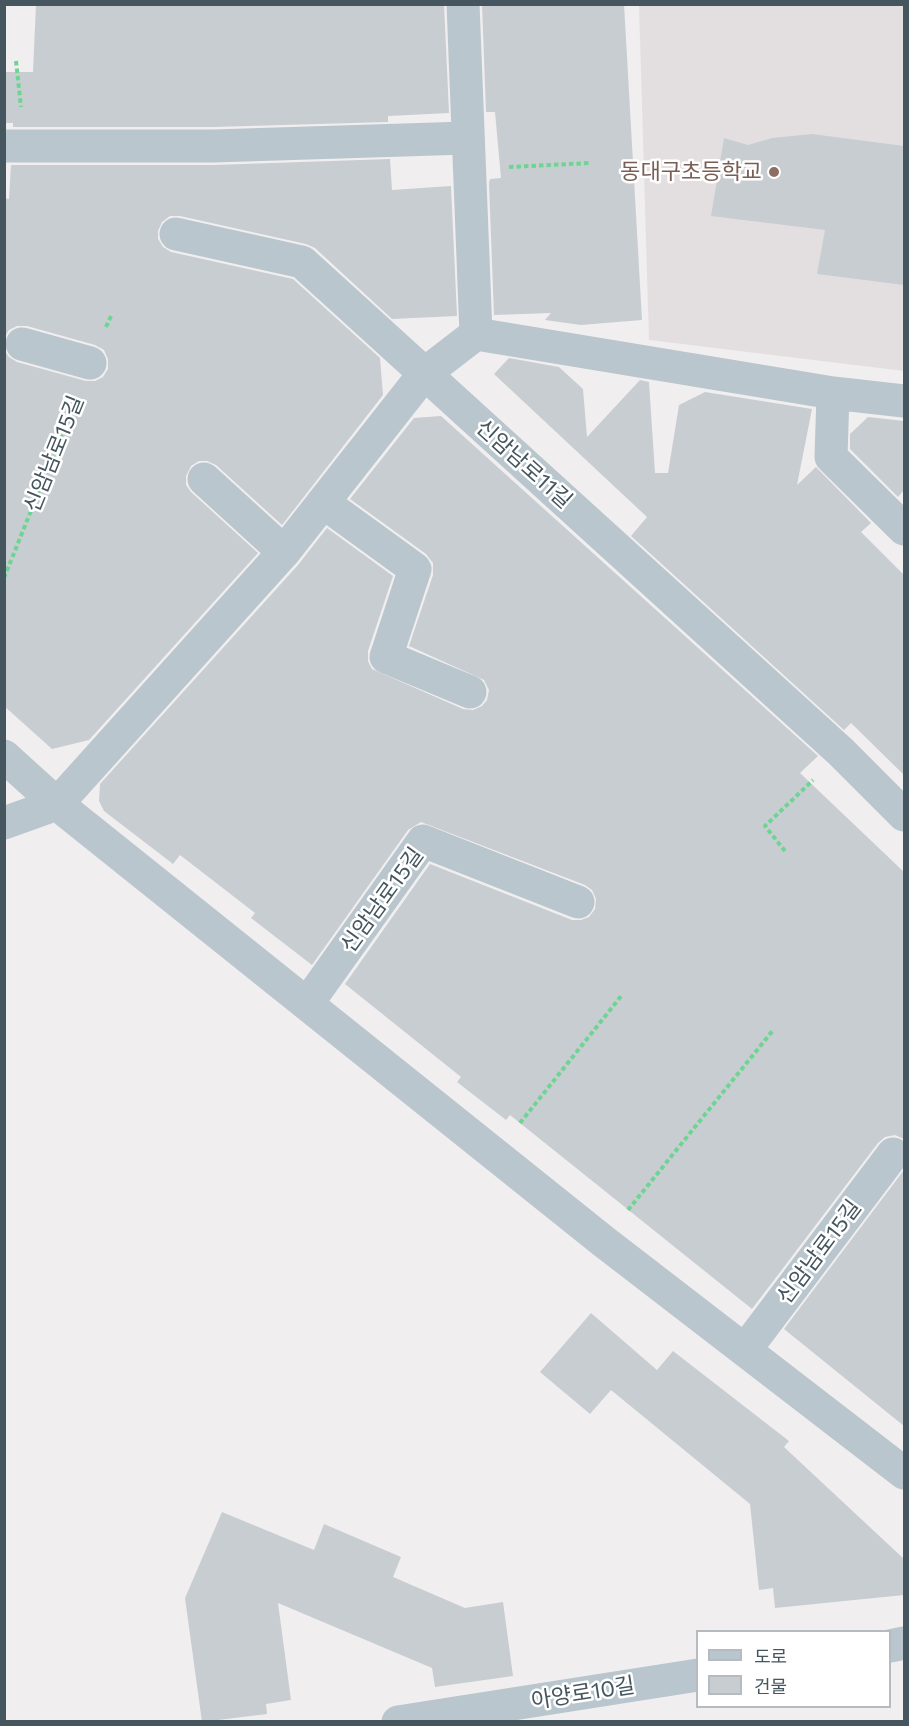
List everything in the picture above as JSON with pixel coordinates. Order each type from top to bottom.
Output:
[{"type":"street","points":[[464,4],[476,334]]},
{"type":"street","points":[[4,146],[213,146],[468,154]]},
{"type":"street","name":"신암남로11길","points":[[176,234],[302,262],[842,752],[904,815]]},
{"type":"street","points":[[4,823],[57,804],[284,552],[424,374],[476,334],[833,393],[904,401]]},
{"type":"street","points":[[22,344],[90,363]]},
{"type":"street","points":[[833,393],[831,457],[904,529]]},
{"type":"street","points":[[204,479],[284,552]]},
{"type":"street","points":[[324,502],[415,569],[386,657],[470,692]]},
{"type":"street","points":[[4,756],[57,804],[603,1241],[904,1473]]},
{"type":"street","name":"신암남로15길","points":[[306,1004],[423,841],[578,902]]},
{"type":"street","name":"신암남로15길","points":[[745,1350],[893,1154]]},
{"type":"street","name":"아양로10길","points":[[398,1722],[696,1675]]},
{"type":"path","points":[[468,154],[590,163]]},
{"type":"path","name":"신암남로15길","points":[[4,578],[111,314]]},
{"type":"path","points":[[785,850],[765,826],[842,752]]},
{"type":"path","points":[[495,1154],[622,995]]},
{"type":"path","points":[[603,1241],[774,1029]]},
{"type":"shaded area","name":"동대구초등학교","points":[[639,5],[904,5],[904,371],[649,340]]},
{"type":"building","points":[[36,4],[444,4],[449,113],[388,116],[388,122],[213,127],[13,127],[13,123],[4,123],[4,72],[33,72]]},
{"type":"building","points":[[482,4],[624,4],[642,320],[581,325],[545,320],[551,313],[494,315],[489,183],[490,179],[501,178],[495,112],[486,112]]},
{"type":"building","points":[[812,134],[904,146],[904,285],[817,274],[825,230],[711,216],[724,138],[748,145],[772,138]]},
{"type":"building","points":[[390,159],[392,190],[451,186],[457,316],[392,319],[315,248],[306,244],[180,216],[170,216],[162,222],[158,231],[158,239],[163,247],[171,252],[293,279],[380,358],[383,395],[282,525],[216,465],[207,461],[199,461],[191,466],[186,476],[186,485],[191,492],[258,553],[89,740],[52,749],[4,706],[4,350],[17,362],[86,381],[95,381],[103,377],[108,369],[108,359],[104,350],[95,345],[27,326],[17,326],[9,330],[4,338],[4,198],[9,199],[11,165],[214,165]]},
{"type":"building","points":[[509,358],[559,367],[583,389],[587,437],[640,380],[649,382],[655,473],[668,473],[679,405],[705,392],[812,409],[797,485],[816,467],[871,523],[861,532],[904,575],[904,775],[851,723],[844,730],[631,536],[647,517],[494,374]]},
{"type":"building","points":[[441,416],[818,756],[800,773],[904,872],[904,1139],[895,1135],[885,1137],[878,1143],[752,1309],[510,1115],[506,1120],[457,1082],[461,1077],[345,984],[430,864],[572,920],[589,917],[595,909],[596,899],[592,890],[585,885],[421,822],[408,830],[312,965],[251,918],[255,913],[180,855],[173,864],[104,811],[99,801],[100,784],[298,565],[327,528],[393,576],[368,651],[368,661],[372,669],[463,709],[473,710],[482,706],[487,700],[489,690],[484,680],[409,646],[433,575],[433,563],[426,554],[350,499],[414,418]]},
{"type":"building","points":[[868,417],[904,421],[904,490],[898,497],[850,449],[850,434]]},
{"type":"building","points":[[904,1170],[904,1426],[784,1329]]},
{"type":"building","points":[[591,1313],[657,1370],[673,1351],[789,1441],[784,1447],[904,1559],[904,1595],[775,1608],[773,1588],[759,1590],[750,1504],[611,1390],[590,1414],[540,1372]]},
{"type":"building","points":[[222,1512],[314,1550],[324,1524],[401,1557],[393,1577],[465,1608],[503,1602],[513,1676],[435,1687],[432,1668],[278,1603],[291,1700],[266,1704],[267,1714],[202,1722],[185,1598]]},
{"type":"place","name":"동대구초등학교","points":[[774,172]]}]
